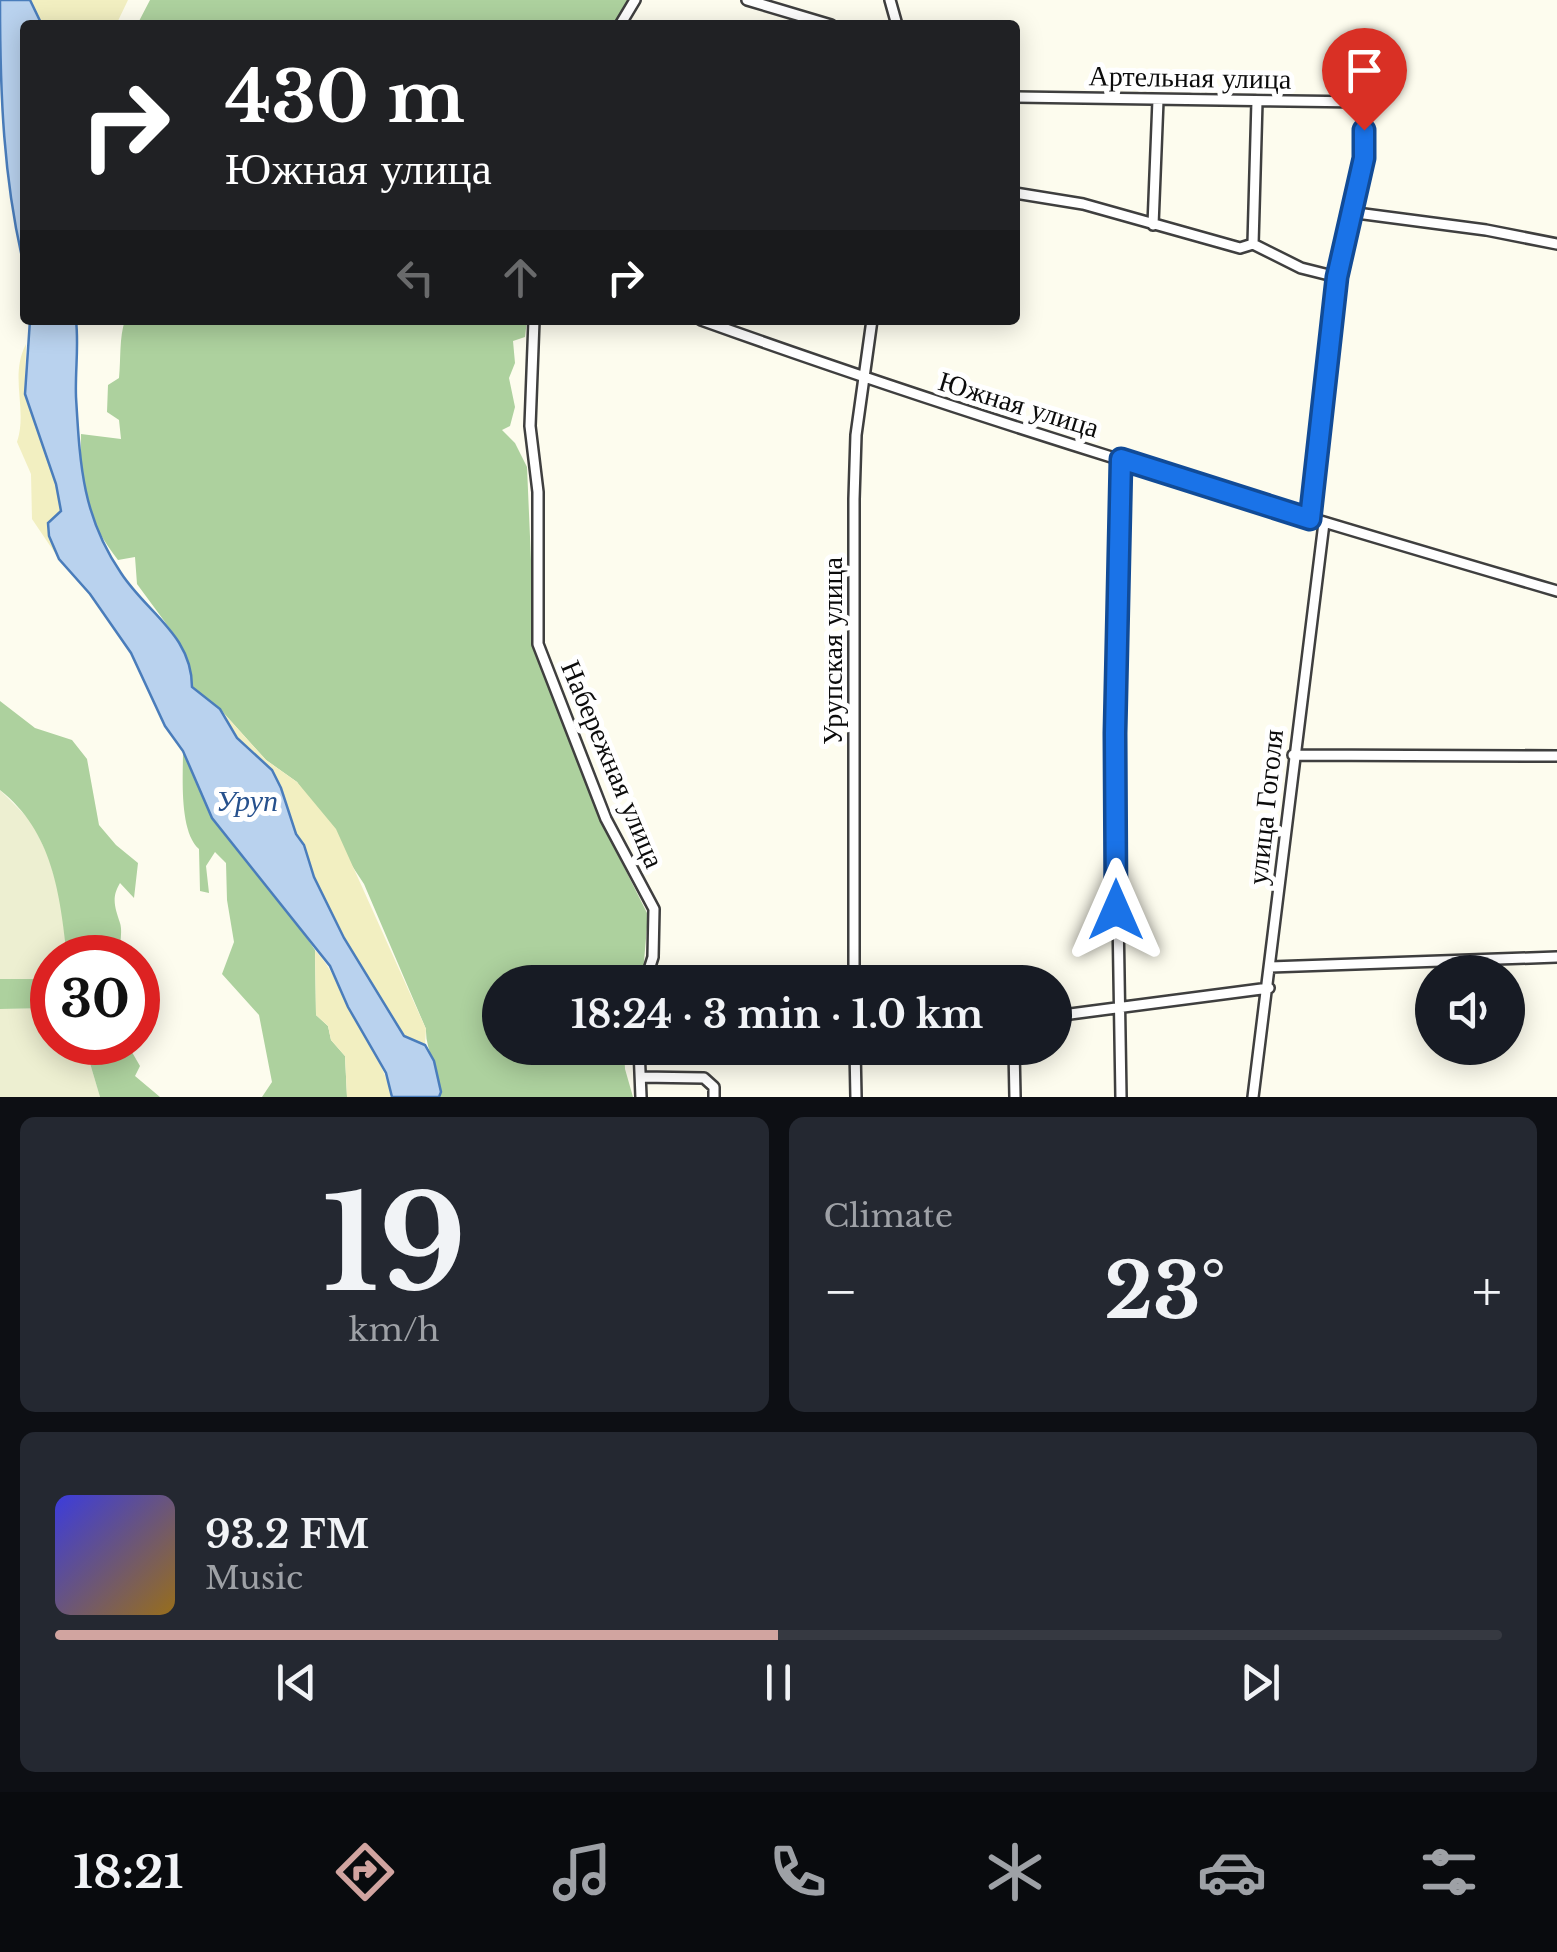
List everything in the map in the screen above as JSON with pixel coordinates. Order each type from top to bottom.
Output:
[{"type":"street","points":[[747,0],[814,20]]},
{"type":"street","name":"Артельная улица","points":[[1020,98],[1364,102],[1364,158],[1350,212]]},
{"type":"street","points":[[1152,225],[1158,100]]},
{"type":"street","points":[[1253,244],[1256,101]]},
{"type":"street","points":[[1020,195],[1082,204],[1240,248],[1253,244],[1300,268],[1337,277]]},
{"type":"street","points":[[1310,519],[1337,277],[1350,212],[1557,244]]},
{"type":"street","name":"Набережная улица","points":[[534,325],[530,426],[538,492],[538,644],[606,819],[654,909],[651,965]]},
{"type":"street","name":"Южная улица","points":[[715,325],[862,378],[1310,519],[1557,591]]},
{"type":"street","name":"Урупская улица","points":[[854,965],[854,499],[862,378],[871,325]]},
{"type":"street","points":[[1121,459],[1115,733],[1121,1097]]},
{"type":"street","name":"улица Гоголя","points":[[1253,1097],[1324,523]]},
{"type":"street","points":[[1293,755],[1557,756]]},
{"type":"street","points":[[1270,966],[1557,957]]},
{"type":"street","points":[[1072,1014],[1269,988]]},
{"type":"street","points":[[640,1065],[641,1097]]},
{"type":"street","points":[[855,1065],[856,1097]]},
{"type":"street","points":[[1014,1065],[1015,1097]]},
{"type":"street","points":[[641,1077],[704,1078],[714,1087],[714,1097]]},
{"type":"green space","points":[[150,0],[630,0],[617,20],[140,20]]},
{"type":"green space","points":[[124,325],[526,325],[525,337],[513,341],[515,363],[509,378],[515,407],[510,426],[502,430],[515,443],[527,467],[535,653],[595,793],[605,829],[648,915],[644,965],[482,965],[482,1065],[625,1065],[633,1097],[439,1097],[439,1080],[426,1029],[364,884],[297,782],[266,760],[220,709],[191,687],[176,637],[137,584],[135,557],[118,560],[98,530],[84,486],[81,434],[121,439],[119,420],[107,412],[108,385],[119,378]]},
{"type":"green space","points":[[0,701],[35,728],[72,740],[87,759],[99,825],[138,863],[134,898],[120,883],[116,893],[121,935],[64,935],[57,888],[43,845],[18,807],[0,790]]},
{"type":"green space","points":[[183,751],[212,818],[284,905],[315,950],[316,1015],[328,1026],[331,1040],[345,1056],[347,1097],[262,1097],[272,1082],[259,1015],[222,974],[234,942],[226,863],[215,852],[206,866],[209,893],[200,891],[199,849],[185,817]]},
{"type":"green space","points":[[0,790],[32,822],[49,858],[61,901],[65,935],[30,935],[30,979],[0,979]]},
{"type":"green space","points":[[0,979],[30,979],[30,1008],[0,1009]]},
{"type":"green space","points":[[30,1008],[30,1065],[91,1065],[100,1097],[0,1097],[0,1009]]},
{"type":"green space","points":[[91,1065],[139,1065],[135,1076],[160,1097],[100,1097]]},
{"type":"sand","points":[[30,0],[128,0],[118,20],[40,20]]},
{"type":"sand","points":[[26,344],[25,394],[56,484],[61,511],[49,536],[59,559],[32,519],[31,474],[17,442],[21,417],[19,369]]},
{"type":"sand","points":[[220,709],[266,760],[297,782],[336,829],[426,1029],[425,1045],[404,1036],[387,1013],[314,877],[282,788],[272,770],[237,738]]},
{"type":"sand","points":[[315,950],[331,971],[374,1053],[392,1097],[347,1097],[345,1056],[331,1040],[328,1026],[316,1015]]},
{"type":"water","points":[[0,0],[30,0],[40,20],[20,20],[20,246],[4,136]]},
{"type":"water","name":"Уруп","points":[[30,325],[76,325],[79,445],[85,489],[98,531],[121,573],[185,653],[192,687],[220,709],[237,738],[272,770],[314,877],[344,938],[404,1036],[425,1045],[434,1061],[439,1097],[392,1097],[386,1073],[348,1007],[330,966],[212,818],[183,751],[165,726],[131,653],[90,594],[59,559],[48,523],[61,511],[56,484],[25,394]]},
{"type":"route","points":[[1116,910],[1121,459],[1310,519],[1337,277],[1364,158],[1364,130]]}]
